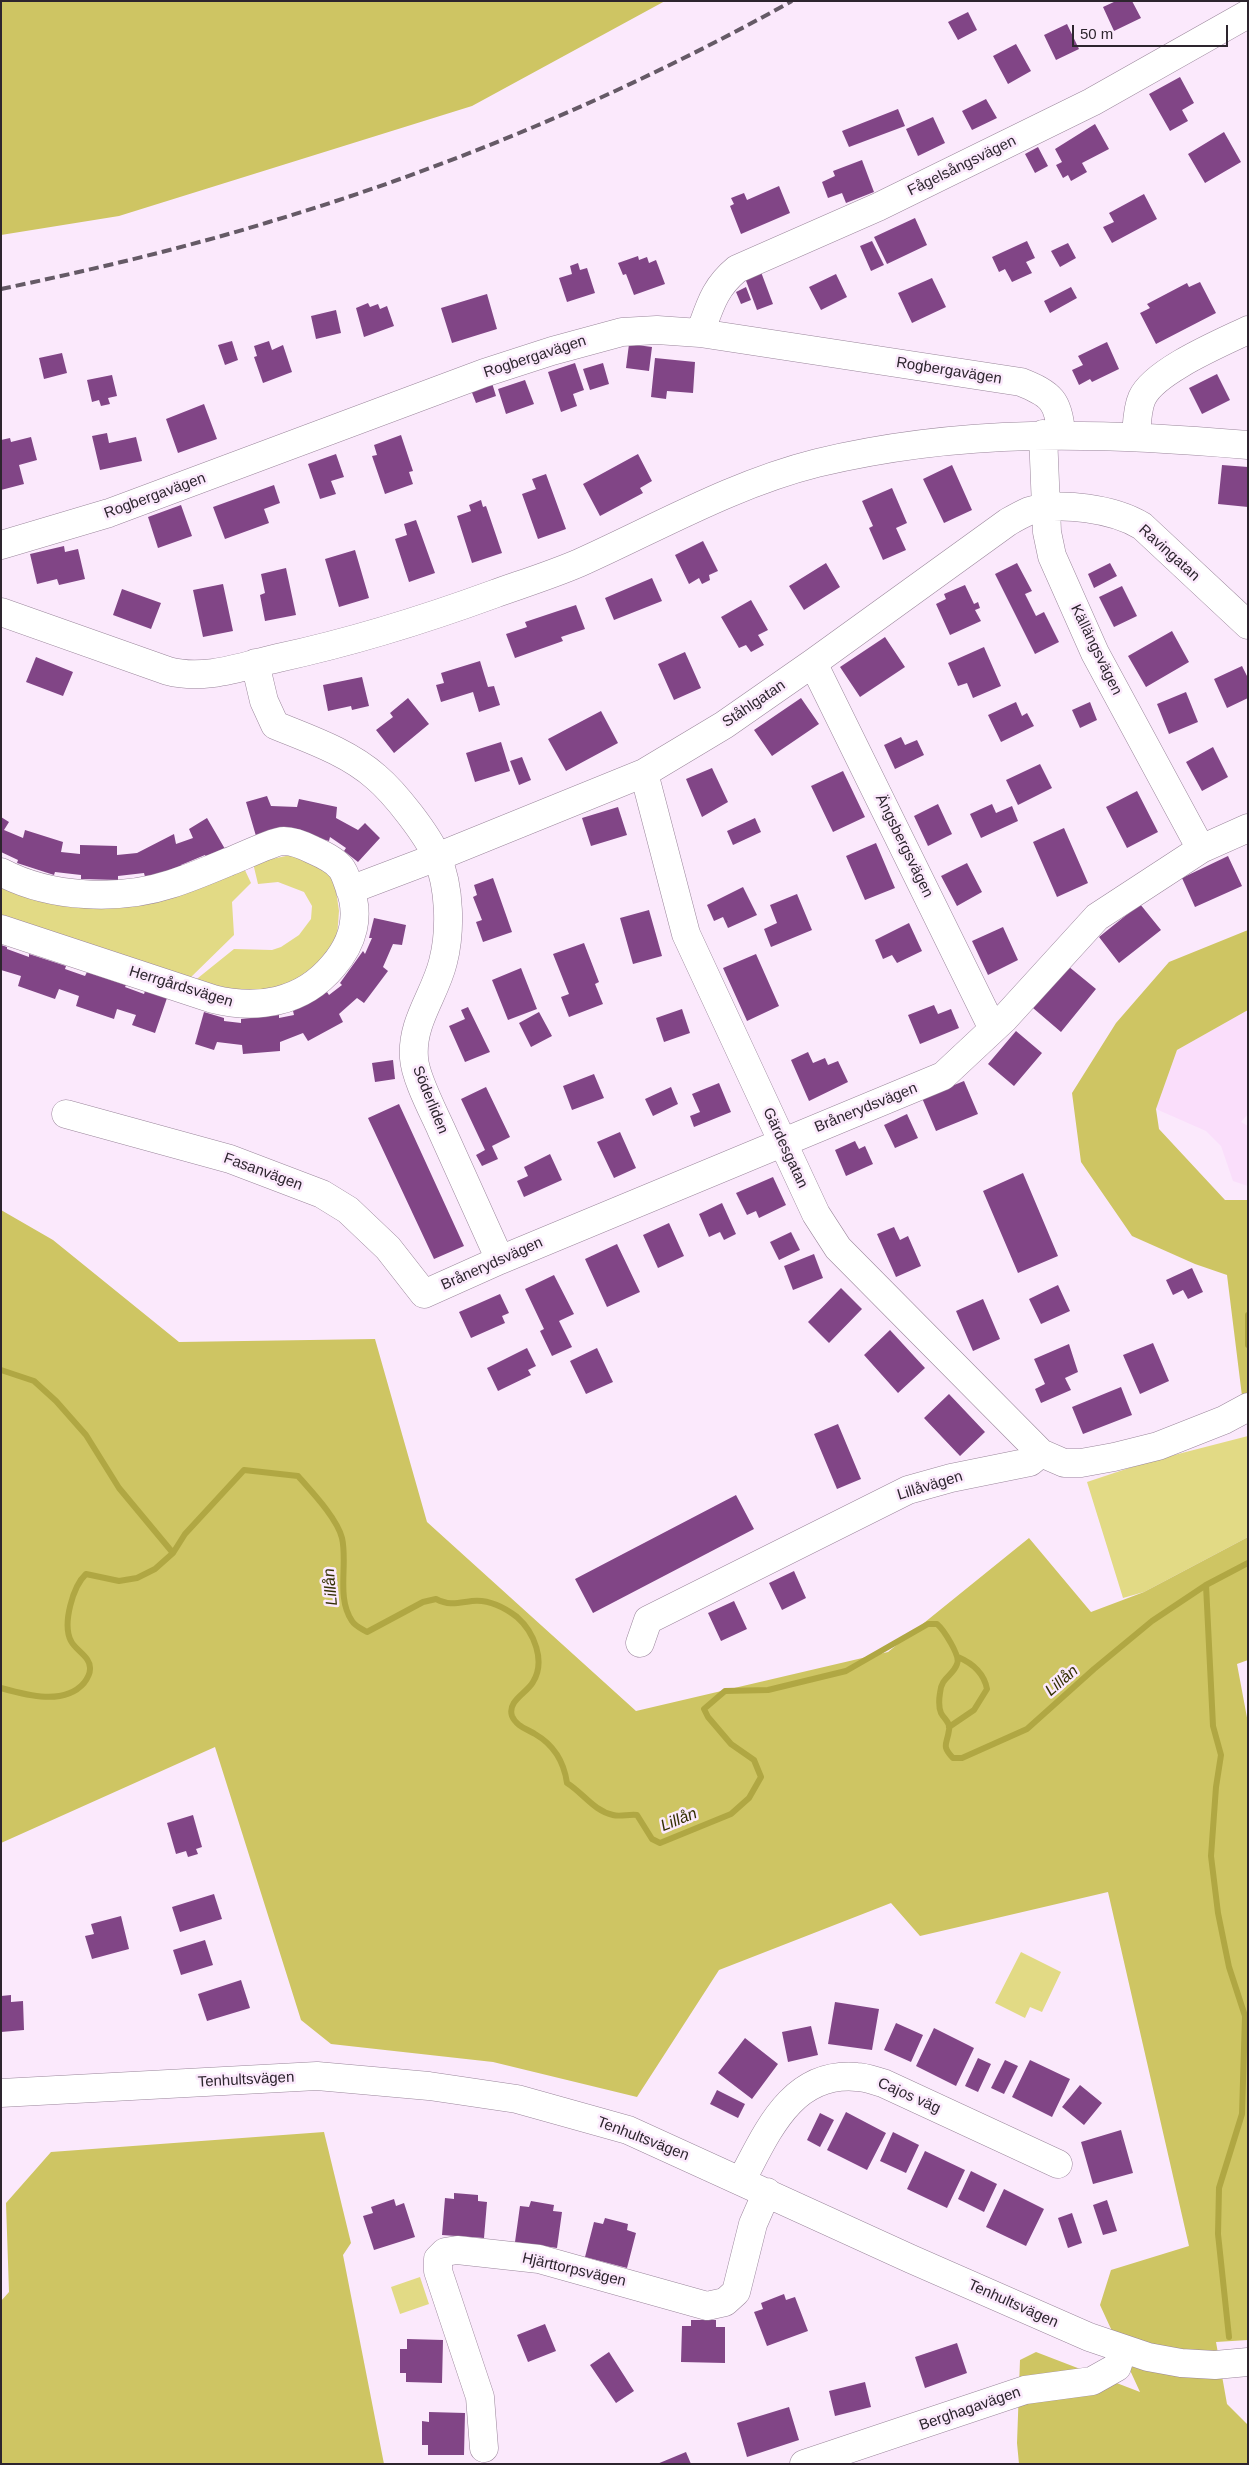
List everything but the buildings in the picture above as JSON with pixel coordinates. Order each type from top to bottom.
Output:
[{"type":"street","name":"Fågelsångsvägen","points":[[700,333],[710,304],[722,282],[738,270],[878,207],[1092,102],[1248,14]]},
{"type":"street","name":"Rogbergavägen","points":[[1,545],[109,513],[484,373],[552,351],[622,332],[657,330],[700,333],[1021,382],[1040,389],[1052,399],[1060,414],[1052,434]]},
{"type":"street","points":[[1136,436],[1142,398],[1153,382],[1179,365],[1248,330]]},
{"type":"street","points":[[1,612],[185,676],[206,675],[392,630],[491,596],[575,564],[713,500],[782,474],[825,462],[915,444],[1052,434],[1136,436],[1248,444]]},
{"type":"street","name":"Källängsvägen","points":[[1052,434],[1046,508],[1047,532],[1052,556],[1095,653],[1201,850]]},
{"type":"street","name":"Ravingatan","points":[[1046,508],[1084,509],[1107,512],[1129,518],[1142,526],[1248,625]]},
{"type":"street","name":"Ståhlgatan","points":[[437,857],[644,772],[724,725],[1008,522],[1028,512],[1046,508]]},
{"type":"street","name":"Söderliden","points":[[255,663],[264,701],[275,725],[322,744],[375,776],[402,804],[437,857],[447,898],[444,961],[436,985],[423,1008],[416,1032],[414,1059],[428,1101],[500,1260]]},
{"type":"street","name":"Ängsbergsvägen","points":[[813,663],[992,1029]]},
{"type":"street","name":"Gärdesgatan","points":[[644,772],[686,934],[816,1214],[838,1248],[1041,1453]]},
{"type":"street","name":"Brånerydsvägen","points":[[424,1294],[500,1260],[943,1076],[992,1029],[1097,917],[1201,850],[1248,828]]},
{"type":"street","name":"Herrgårdsvägen","points":[[1,872],[40,888],[74,893],[117,894],[144,891],[171,884],[283,841],[306,846],[324,855],[342,869],[350,890],[355,917],[349,945],[340,958],[310,987],[292,997],[271,1004],[239,1004],[213,999],[1,929]]},
{"type":"street","points":[[350,890],[437,857]]},
{"type":"street","name":"Fasanvägen","points":[[66,1114],[230,1158],[322,1194],[348,1210],[388,1248],[424,1294]]},
{"type":"street","points":[[1041,1453],[1064,1463],[1081,1463],[1114,1456],[1158,1446],[1224,1420],[1243,1410]]},
{"type":"street","name":"Lillåvägen","points":[[640,1643],[648,1620],[861,1512],[908,1490],[950,1478],[1030,1462],[1041,1453]]},
{"type":"street","name":"Tenhultsvägen","points":[[1,2093],[317,2076],[429,2086],[517,2099],[628,2130],[929,2267],[1089,2337],[1148,2358],[1181,2363],[1215,2365],[1248,2362]]},
{"type":"street","name":"Cajos väg","points":[[741,2181],[774,2119],[792,2097],[813,2085],[835,2078],[857,2077],[883,2082],[1058,2164]]},
{"type":"street","name":"Hjärttorpsvägen","points":[[484,2448],[480,2397],[438,2271],[438,2259],[445,2252],[457,2250],[539,2259],[707,2306],[717,2305],[725,2302],[736,2292],[753,2224],[767,2192]]},
{"type":"street","name":"Berghagavägen","points":[[804,2464],[1025,2390],[1092,2381],[1117,2367],[1123,2349]]},
{"type":"shaded area","points":[[1,1],[665,1],[472,106],[119,216],[1,235]]},
{"type":"shaded area","points":[[300,853],[321,864],[335,883],[339,911],[337,937],[322,964],[279,991],[231,993],[193,982],[234,949],[272,950],[281,947],[299,935],[311,919],[312,906],[304,892],[278,882],[258,884],[253,863]]},
{"type":"shaded area","points":[[243,866],[251,883],[232,902],[234,935],[188,980],[1,918],[1,881],[63,900]]},
{"type":"shaded area","points":[[1248,930],[1248,1010],[1177,1050],[1156,1109],[1159,1129],[1225,1200],[1248,1200],[1248,1401],[1242,1396],[1227,1275],[1195,1264],[1132,1236],[1081,1162],[1072,1093],[1116,1023],[1169,962]]},
{"type":"shaded area","points":[[1248,1010],[1248,1114],[1241,1122],[1248,1126],[1248,1186],[1233,1181],[1221,1146],[1206,1131],[1156,1109],[1177,1050]]},
{"type":"shaded area","points":[[1,1210],[53,1240],[179,1342],[375,1339],[427,1522],[636,1711],[888,1652],[1029,1538],[1091,1612],[1144,1592],[1248,1537],[1248,1660],[1237,1664],[1248,1723],[1248,2340],[1216,2342],[1227,2404],[1248,2425],[1248,2464],[1019,2464],[1017,2443],[1020,2360],[1036,2352],[1140,2392],[1100,2305],[1111,2270],[1189,2246],[1108,1892],[920,1936],[891,1903],[719,1970],[637,2097],[493,2062],[331,2044],[301,2020],[215,1747],[1,1843]]},
{"type":"shaded area","points":[[1248,1436],[1248,1537],[1144,1592],[1123,1598],[1087,1482],[1147,1462]]},
{"type":"shaded area","points":[[1021,1952],[1061,1972],[1042,2012],[1030,2007],[1025,2018],[995,2003]]},
{"type":"shaded area","points":[[324,2132],[351,2243],[343,2255],[384,2464],[1,2464],[1,2301],[9,2292],[6,2203],[51,2152]]},
{"type":"shaded area","points":[[420,2277],[429,2304],[400,2314],[391,2287]]},
{"type":"waterway","name":"Lillån","points":[[1248,1315],[1248,1345]]},
{"type":"waterway","points":[[1,1370],[34,1381],[56,1401],[86,1435],[119,1488],[173,1553]]},
{"type":"waterway","name":"Lillån","points":[[1,1688],[44,1697],[56,1697],[76,1690],[87,1678],[90,1665],[71,1641],[68,1615],[73,1596],[86,1574],[119,1581],[137,1578],[155,1569],[173,1553],[185,1534],[244,1470],[298,1476],[323,1505],[335,1522],[342,1538],[343,1591],[347,1612],[353,1623],[367,1632],[423,1602],[436,1599],[450,1603],[484,1601],[502,1607],[512,1613],[523,1623],[533,1639],[538,1656],[537,1674],[530,1686],[512,1706],[512,1716],[522,1727],[542,1738],[553,1749],[561,1761],[567,1783],[594,1806],[606,1813],[616,1816],[637,1815],[652,1839],[660,1843],[731,1814],[749,1798],[761,1777],[754,1760],[731,1744],[708,1717],[704,1709],[725,1691],[768,1690],[846,1671],[928,1624],[937,1624],[951,1643],[958,1660],[955,1668],[943,1683],[939,1703],[940,1711],[949,1728],[947,1750],[953,1758],[962,1758],[1027,1729],[1094,1669],[1152,1621],[1206,1585],[1248,1563]]},
{"type":"waterway","points":[[1206,1585],[1213,1726],[1221,1755],[1216,1787],[1211,1856],[1218,1913],[1229,1967],[1245,2016],[1242,2114],[1219,2188],[1218,2234],[1229,2337]]},
{"type":"waterway","points":[[949,1727],[974,1710],[987,1689],[977,1669],[958,1657]]},
{"type":"railway","points":[[1,289],[102,267],[203,241],[337,201],[404,178],[471,153],[602,97],[730,35],[792,1]]}]
